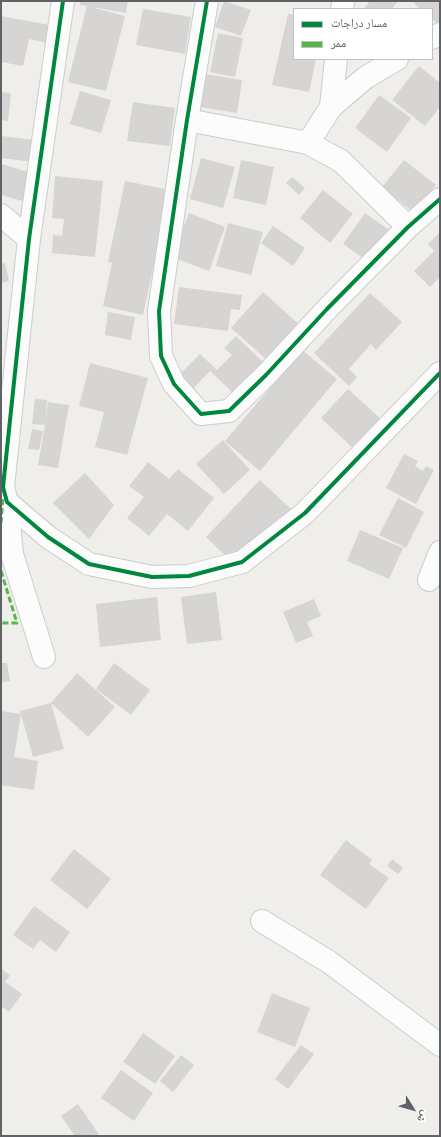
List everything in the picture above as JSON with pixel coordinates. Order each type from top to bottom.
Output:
[{"type":"street","points":[[44,657],[12,554],[7,502],[3,487],[30,240],[63,1]]},
{"type":"street","points":[[206,1],[186,120],[159,311],[161,356],[174,384],[201,414],[229,411],[266,375],[327,309],[408,227],[440,198]]},
{"type":"street","points":[[331,107],[336,60]]},
{"type":"street","points":[[308,143],[331,107],[365,78],[395,60]]},
{"type":"street","points":[[186,120],[308,143],[341,161],[408,227]]},
{"type":"street","points":[[1,215],[30,240]]},
{"type":"street","points":[[7,502],[48,537],[89,564],[152,577],[189,576],[242,562],[305,513],[440,373]]},
{"type":"street","points":[[429,580],[440,552]]},
{"type":"street","points":[[262,921],[329,962],[440,1045]]},
{"type":"building","points":[[80,1],[128,1],[126,13],[80,5]]},
{"type":"building","points":[[224,1],[251,10],[241,36],[215,27]]},
{"type":"building","points":[[370,1],[398,1],[393,8],[365,8]]},
{"type":"building","points":[[416,1],[440,1],[440,25],[433,20],[433,8],[419,8],[414,3]]},
{"type":"building","points":[[87,6],[125,16],[106,91],[68,82]]},
{"type":"building","points":[[143,9],[191,17],[185,54],[136,45]]},
{"type":"building","points":[[288,14],[293,15],[293,60],[316,60],[309,92],[272,85]]},
{"type":"building","points":[[1,16],[55,26],[52,44],[29,39],[23,66],[1,62]]},
{"type":"building","points":[[218,33],[243,38],[235,77],[210,72]]},
{"type":"building","points":[[419,66],[440,83],[440,107],[425,126],[392,100]]},
{"type":"building","points":[[205,74],[242,80],[237,113],[200,107]]},
{"type":"building","points":[[80,91],[111,100],[101,133],[70,124]]},
{"type":"building","points":[[1,92],[11,93],[8,121],[1,120]]},
{"type":"building","points":[[379,95],[411,118],[387,152],[355,128]]},
{"type":"building","points":[[133,102],[175,108],[170,146],[127,141]]},
{"type":"building","points":[[1,136],[36,140],[33,162],[1,158]]},
{"type":"building","points":[[201,158],[235,167],[223,208],[190,199]]},
{"type":"building","points":[[241,160],[274,167],[266,205],[233,198]]},
{"type":"building","points":[[404,160],[436,185],[414,213],[382,187]]},
{"type":"building","points":[[2,164],[34,174],[25,202],[1,195]]},
{"type":"building","points":[[55,176],[103,181],[95,257],[52,253],[53,235],[62,236],[64,219],[52,218]]},
{"type":"building","points":[[292,177],[305,188],[299,195],[286,183]]},
{"type":"building","points":[[125,181],[170,190],[143,315],[103,306],[112,263],[108,262]]},
{"type":"building","points":[[323,190],[353,214],[330,243],[300,218]]},
{"type":"building","points":[[189,213],[225,227],[209,271],[172,257]]},
{"type":"building","points":[[365,213],[392,232],[366,260],[343,244]]},
{"type":"building","points":[[228,223],[263,232],[251,275],[216,266]]},
{"type":"building","points":[[273,226],[305,248],[293,266],[261,243]]},
{"type":"building","points":[[440,232],[440,277],[430,287],[414,271],[434,251],[428,244]]},
{"type":"building","points":[[5,263],[9,281],[1,283],[1,264]]},
{"type":"building","points":[[179,287],[242,295],[240,310],[231,309],[228,331],[174,324]]},
{"type":"building","points":[[263,292],[303,328],[268,361],[231,328]]},
{"type":"building","points":[[370,293],[402,322],[376,350],[371,344],[349,369],[357,377],[349,386],[314,353]]},
{"type":"building","points":[[108,312],[135,317],[131,340],[105,335]]},
{"type":"building","points":[[236,336],[264,363],[234,394],[210,371],[192,390],[178,376],[200,354],[217,370],[232,355],[224,348]]},
{"type":"building","points":[[302,350],[337,379],[260,471],[225,441]]},
{"type":"building","points":[[90,363],[148,378],[127,455],[95,447],[104,412],[79,406]]},
{"type":"building","points":[[348,389],[383,421],[355,450],[321,418]]},
{"type":"building","points":[[35,399],[47,400],[45,423],[48,402],[69,405],[58,468],[38,465],[45,425],[32,424]]},
{"type":"building","points":[[32,429],[43,431],[39,450],[28,449]]},
{"type":"building","points":[[223,440],[250,470],[224,494],[196,464]]},
{"type":"building","points":[[404,454],[418,461],[415,466],[423,471],[426,466],[434,470],[416,504],[386,488]]},
{"type":"building","points":[[148,462],[169,479],[178,469],[214,498],[188,531],[167,514],[149,536],[127,518],[144,497],[129,486]]},
{"type":"building","points":[[85,473],[114,505],[89,539],[53,503]]},
{"type":"building","points":[[260,480],[291,509],[249,554],[231,561],[206,537]]},
{"type":"building","points":[[398,498],[424,512],[406,548],[379,535]]},
{"type":"building","points":[[360,530],[403,548],[389,579],[347,561]]},
{"type":"building","points":[[216,592],[222,640],[187,644],[181,597]]},
{"type":"building","points":[[157,597],[161,640],[100,647],[96,604]]},
{"type":"building","points":[[314,599],[321,616],[307,622],[313,636],[296,643],[283,612]]},
{"type":"building","points":[[1,663],[7,663],[10,681],[1,682]]},
{"type":"building","points":[[114,663],[150,690],[131,715],[96,689]]},
{"type":"building","points":[[77,673],[115,707],[88,737],[51,703]]},
{"type":"building","points":[[51,703],[64,749],[33,757],[20,711]]},
{"type":"building","points":[[1,711],[21,714],[14,757],[38,761],[34,790],[1,785]]},
{"type":"building","points":[[346,840],[372,860],[369,864],[389,878],[366,909],[320,875]]},
{"type":"building","points":[[74,849],[111,879],[87,909],[50,880]]},
{"type":"building","points":[[392,859],[403,868],[398,874],[387,866]]},
{"type":"building","points":[[34,906],[70,932],[56,952],[40,940],[33,949],[13,935]]},
{"type":"building","points":[[1,969],[10,975],[5,982],[22,994],[9,1012],[1,1006]]},
{"type":"building","points":[[272,993],[310,1008],[295,1047],[257,1032]]},
{"type":"building","points":[[143,1033],[175,1056],[155,1084],[123,1062]]},
{"type":"building","points":[[301,1045],[314,1054],[288,1089],[275,1079]]},
{"type":"building","points":[[181,1055],[194,1065],[173,1092],[160,1081]]},
{"type":"building","points":[[121,1070],[153,1093],[134,1121],[101,1098]]},
{"type":"building","points":[[78,1104],[100,1136],[75,1136],[61,1116]]},
{"type":"marked path","points":[[1,523],[3,497]]},
{"type":"marked path","points":[[1,571],[17,623],[1,623]]},
{"type":"cycle path","points":[[63,1],[29,239],[3,487],[7,502],[48,537],[89,564],[152,577],[189,576],[242,562],[305,513],[440,373]]},
{"type":"cycle path","points":[[207,1],[187,120],[159,311],[161,356],[174,384],[201,414],[229,411],[266,375],[327,309],[408,227],[440,199]]}]
